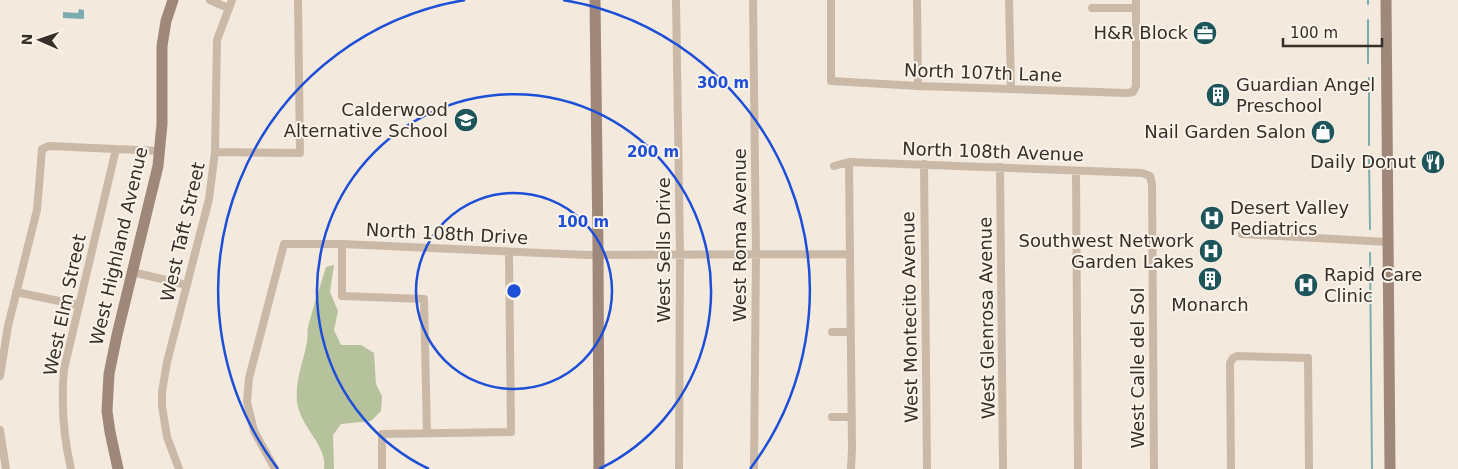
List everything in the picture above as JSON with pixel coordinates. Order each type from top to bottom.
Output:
[{"type":"street","name":"West Highland Avenue","points":[[118,469],[110,432],[108,388],[112,356],[156,175],[160,151],[163,104],[162,46],[166,21],[173,0]]},
{"type":"street","points":[[210,0],[230,4]]},
{"type":"street","points":[[215,152],[300,153],[298,0]]},
{"type":"street","points":[[594,0],[599,469]]},
{"type":"street","name":"West Sells Drive","points":[[676,0],[680,254],[679,469]]},
{"type":"street","name":"West Roma Avenue","points":[[752,0],[756,254],[754,469]]},
{"type":"street","name":"North 107th Lane","points":[[831,0],[831,81],[1127,93],[1134,92],[1136,86],[1136,4]]},
{"type":"street","points":[[917,0],[918,86]]},
{"type":"street","points":[[1009,0],[1011,89]]},
{"type":"street","points":[[1386,0],[1390,469]]},
{"type":"street","name":"West Taft Street","points":[[179,469],[167,437],[162,406],[162,392],[167,362],[209,198],[215,152],[216,52],[219,30],[230,4]]},
{"type":"street","points":[[1092,8],[1136,4]]},
{"type":"street","points":[[0,376],[1,360],[36,210],[42,148],[49,146],[160,151]]},
{"type":"street","name":"West Elm Street","points":[[71,469],[64,436],[61,403],[64,369],[116,149]]},
{"type":"street","points":[[849,162],[851,469]]},
{"type":"street","name":"North 108th Avenue","points":[[834,166],[849,162],[924,164],[1142,173],[1150,176]]},
{"type":"street","name":"West Montecito Avenue","points":[[924,164],[927,469]]},
{"type":"street","name":"West Glenrosa Avenue","points":[[1000,167],[1003,469]]},
{"type":"street","points":[[1076,171],[1078,469]]},
{"type":"street","name":"West Calle del Sol","points":[[1150,176],[1152,184],[1154,469]]},
{"type":"street","points":[[1242,234],[1388,242]]},
{"type":"street","name":"North 108th Drive","points":[[275,469],[254,431],[246,402],[249,378],[284,244],[342,244],[509,253],[598,255],[849,254]]},
{"type":"street","points":[[342,244],[342,296],[424,299],[426,434]]},
{"type":"street","points":[[382,469],[382,434],[511,432],[509,253]]},
{"type":"street","points":[[132,272],[187,285]]},
{"type":"street","points":[[16,292],[78,305]]},
{"type":"street","points":[[832,332],[850,332]]},
{"type":"street","points":[[1231,469],[1230,363],[1232,358],[1237,356],[1308,358],[1309,469]]},
{"type":"street","points":[[832,417],[852,417]]},
{"type":"street","points":[[0,430],[6,469]]},
{"type":"green space","points":[[334,265],[330,292],[338,311],[334,330],[341,345],[361,345],[374,353],[376,384],[382,396],[381,411],[371,421],[341,424],[333,435],[334,469],[324,469],[322,452],[299,411],[297,394],[298,379],[312,312],[326,267]]},
{"type":"water","points":[[79,9],[84,10],[84,19],[63,18],[63,12],[78,13]]},
{"type":"waterway","points":[[1368,20],[1368,63]]},
{"type":"waterway","points":[[1369,78],[1369,145]]},
{"type":"waterway","points":[[1369,159],[1370,229]]},
{"type":"waterway","points":[[1370,253],[1372,469]]},
{"type":"place","name":"H&R Block","points":[[1205,33]]},
{"type":"place","name":"Guardian Angel Preschool","points":[[1218,95]]},
{"type":"place","name":"Calderwood Alternative School","points":[[466,120]]},
{"type":"place","name":"Nail Garden Salon","points":[[1323,132]]},
{"type":"place","name":"Daily Donut","points":[[1433,162]]},
{"type":"place","name":"Desert Valley Pediatrics","points":[[1212,218]]},
{"type":"place","name":"Southwest Network Garden Lakes","points":[[1211,251]]},
{"type":"place","name":"Monarch","points":[[1210,279]]},
{"type":"place","name":"Rapid Care Clinic","points":[[1306,285]]}]
